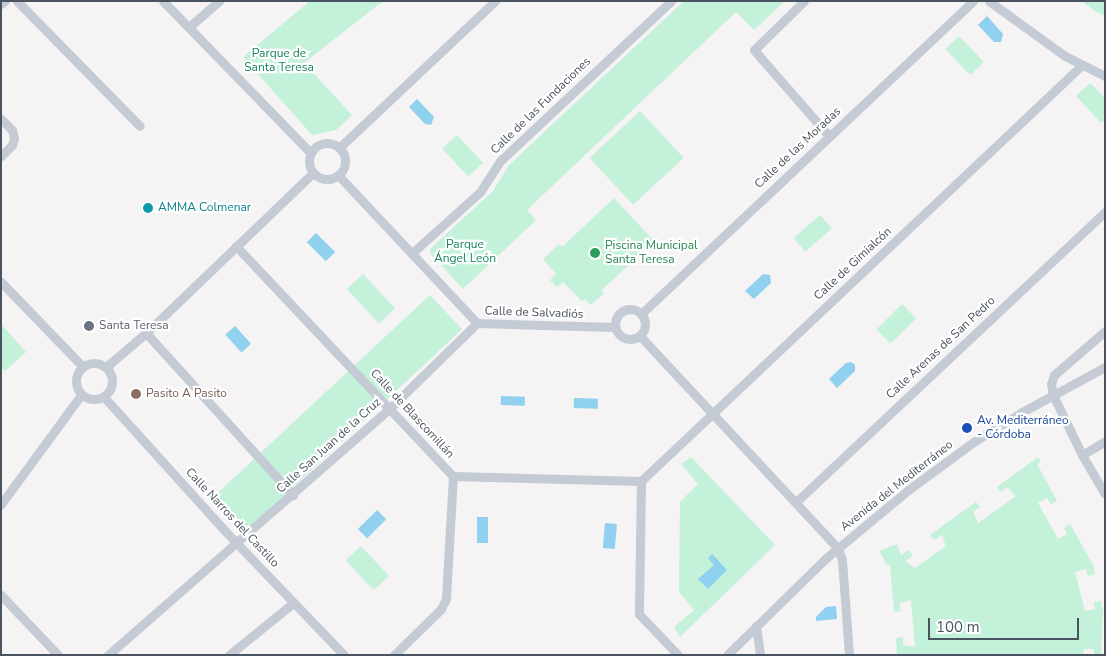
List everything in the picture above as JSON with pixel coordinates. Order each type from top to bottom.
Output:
[{"type":"street","points":[[1,4],[4,1]]},
{"type":"street","points":[[18,1],[140,126]]},
{"type":"street","points":[[163,1],[310,152]]},
{"type":"street","points":[[189,26],[219,1]]},
{"type":"street","points":[[340,148],[495,1]]},
{"type":"street","name":"Calle de las Fundaciones","points":[[412,253],[480,192],[500,161],[671,1]]},
{"type":"street","points":[[804,1],[754,50],[829,136]]},
{"type":"street","name":"Calle de las Moradas","points":[[641,314],[973,1]]},
{"type":"street","points":[[990,1],[1081,66],[1105,76]]},
{"type":"street","name":"Calle de Gimialcón","points":[[641,481],[1081,66]]},
{"type":"street","points":[[1,119],[12,130],[14,138],[12,146],[1,156]]},
{"type":"street","points":[[324,142],[330,142],[340,148],[343,152],[345,165],[338,175],[328,179],[313,173],[308,163],[310,152],[314,147],[324,142]]},
{"type":"street","points":[[106,367],[146,333],[313,173]]},
{"type":"street","name":"Calle de Salvadiós","points":[[338,175],[477,323],[614,327]]},
{"type":"street","name":"Calle Arenas de San Pedro","points":[[796,502],[1105,212]]},
{"type":"street","name":"Calle de Blascomillán","points":[[236,246],[453,476],[446,600],[441,610],[394,655]]},
{"type":"street","points":[[1,282],[83,366]]},
{"type":"street","points":[[633,309],[641,314],[645,326],[640,336],[625,339],[620,336],[614,327],[614,321],[621,311],[633,309]]},
{"type":"street","name":"Calle San Juan de la Cruz","points":[[108,655],[238,544],[390,408],[477,323]]},
{"type":"street","points":[[1105,331],[1054,375],[1051,384],[1053,395],[1082,455],[1105,494]]},
{"type":"street","points":[[146,333],[293,495]]},
{"type":"street","points":[[640,336],[838,548],[842,560],[850,655]]},
{"type":"street","points":[[90,363],[99,363],[106,367],[111,374],[112,383],[110,391],[104,397],[88,399],[82,395],[77,388],[76,380],[83,366],[90,363]]},
{"type":"street","name":"Avenida del Mediterráneo","points":[[727,655],[838,548],[908,490],[975,441],[1105,367]]},
{"type":"street","points":[[1,504],[82,395]]},
{"type":"street","name":"Calle Narros del Castillo","points":[[104,397],[238,544],[344,655]]},
{"type":"street","points":[[1082,455],[1105,441]]},
{"type":"street","points":[[453,476],[641,481],[639,614],[678,655]]},
{"type":"street","points":[[1,595],[58,655]]},
{"type":"street","points":[[228,655],[293,603]]},
{"type":"street","points":[[756,626],[760,655]]},
{"type":"green space","name":"Parque de Santa Teresa","points":[[310,1],[383,1],[304,63],[352,115],[336,130],[312,135],[243,57]]},
{"type":"green space","name":"Parque Ángel León","points":[[684,1],[785,1],[754,30],[736,12],[527,210],[536,220],[463,289],[431,254],[430,249],[493,191],[509,165]]},
{"type":"green space","points":[[1082,1],[1105,1],[1105,16],[1096,12]]},
{"type":"green space","points":[[959,36],[984,62],[970,75],[945,49]]},
{"type":"green space","points":[[1090,83],[1105,98],[1105,120],[1101,123],[1076,96]]},
{"type":"green space","points":[[640,111],[684,158],[633,205],[590,158]]},
{"type":"green space","points":[[457,135],[483,163],[468,176],[442,149]]},
{"type":"green space","name":"Piscina Municipal Santa Teresa","points":[[614,198],[654,241],[602,290],[604,293],[591,305],[585,299],[582,301],[563,282],[557,287],[550,280],[556,274],[543,259],[559,244],[562,247]]},
{"type":"green space","points":[[820,215],[832,229],[805,252],[794,238]]},
{"type":"green space","points":[[363,274],[395,308],[379,323],[347,289]]},
{"type":"green space","points":[[430,295],[462,329],[246,531],[214,496]]},
{"type":"green space","points":[[902,304],[916,318],[891,344],[877,329]]},
{"type":"green space","points":[[1,324],[26,352],[5,371],[1,367]]},
{"type":"green space","points":[[691,457],[775,545],[680,637],[674,627],[694,610],[679,592],[680,502],[698,484],[681,464]]},
{"type":"green space","points":[[1038,457],[1041,462],[1037,464],[1057,501],[1051,504],[1047,498],[1038,503],[1058,539],[1067,534],[1064,528],[1070,524],[1093,565],[1095,574],[1088,576],[1086,569],[1075,572],[1085,611],[1095,609],[1094,602],[1101,601],[1103,610],[1101,655],[1094,655],[1094,649],[1084,649],[1083,655],[897,655],[896,638],[903,637],[903,645],[915,647],[911,600],[899,603],[901,611],[894,612],[890,565],[885,564],[879,551],[897,544],[901,555],[909,550],[913,556],[905,561],[915,568],[946,546],[942,535],[934,540],[930,535],[976,502],[980,507],[973,512],[978,523],[1016,496],[1007,487],[1001,492],[997,487]]},
{"type":"green space","points":[[361,546],[389,576],[374,590],[346,560]]},
{"type":"water","points":[[987,16],[1003,34],[1001,42],[994,42],[978,25]]},
{"type":"water","points":[[417,99],[434,117],[431,125],[425,124],[409,107]]},
{"type":"water","points":[[316,233],[335,252],[326,261],[307,242]]},
{"type":"water","points":[[763,274],[770,275],[771,283],[754,299],[745,291]]},
{"type":"water","points":[[235,326],[251,344],[241,353],[225,335]]},
{"type":"water","points":[[851,362],[855,365],[855,371],[837,388],[829,379],[846,363]]},
{"type":"water","points":[[501,396],[525,397],[525,406],[501,405]]},
{"type":"water","points":[[574,398],[598,399],[598,409],[574,408]]},
{"type":"water","points":[[377,510],[386,519],[367,538],[358,529]]},
{"type":"water","points":[[477,517],[488,517],[488,543],[477,543]]},
{"type":"water","points":[[605,523],[617,524],[615,549],[603,548]]},
{"type":"water","points":[[712,554],[727,570],[708,589],[698,579],[714,565],[708,558]]},
{"type":"water","points":[[836,606],[837,619],[816,621],[816,617],[826,607]]},
{"type":"place","name":"AMMA Colmenar","points":[[148,208]]},
{"type":"place","name":"Piscina Municipal Santa Teresa","points":[[595,253]]},
{"type":"place","name":"Santa Teresa","points":[[89,326]]},
{"type":"place","name":"Pasito A Pasito","points":[[136,394]]},
{"type":"place","name":"Av. Mediterráneo - Córdoba","points":[[967,428]]}]
